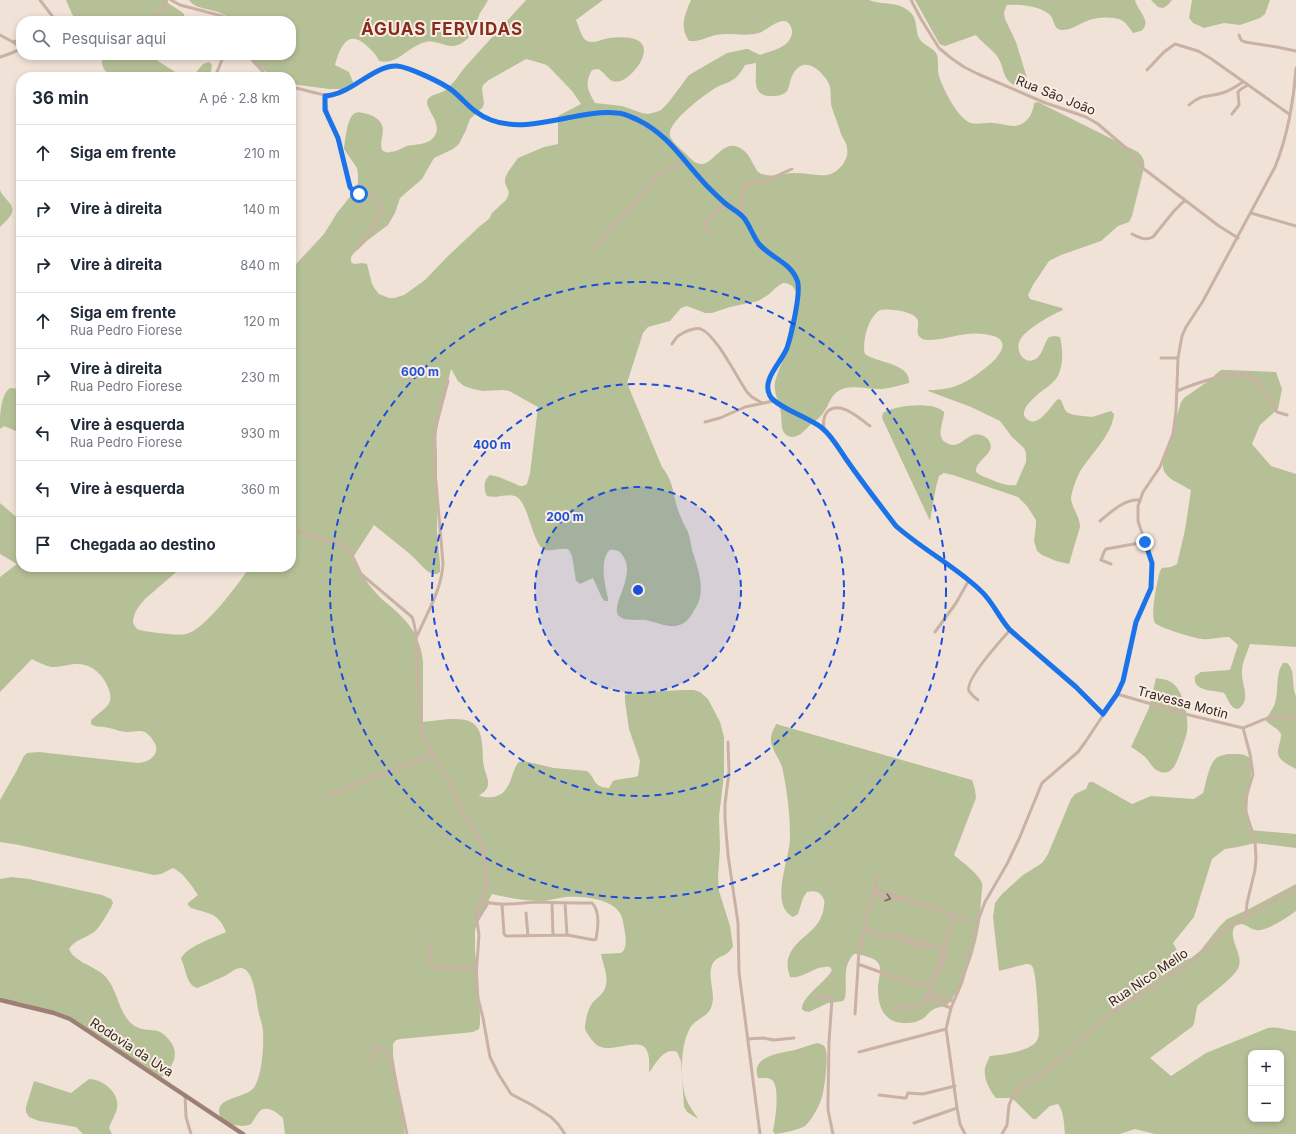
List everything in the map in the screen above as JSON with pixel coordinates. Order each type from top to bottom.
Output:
[{"type":"street","points":[[40,0],[52,16]]},
{"type":"street","points":[[158,16],[167,0]]},
{"type":"street","points":[[171,0],[180,6],[222,16]]},
{"type":"street","name":"Rua São João","points":[[911,0],[939,48],[951,58],[978,74],[1098,124],[1126,148],[1144,169],[1219,226],[1238,238]]},
{"type":"street","points":[[0,35],[16,44]]},
{"type":"street","points":[[1239,35],[1241,40],[1245,42],[1296,51]]},
{"type":"street","points":[[1147,70],[1164,52],[1175,44],[1198,51],[1289,114]]},
{"type":"street","points":[[0,57],[16,50]]},
{"type":"street","points":[[218,72],[222,60]]},
{"type":"street","points":[[252,60],[263,72]]},
{"type":"street","points":[[296,88],[325,96],[332,95],[341,93],[379,71],[390,67],[399,66],[409,69],[445,86],[454,92],[476,114],[503,124],[553,121],[595,114],[618,113],[630,116],[659,134],[675,148],[706,185],[724,203],[742,216],[748,223],[759,244],[790,268],[796,277],[799,285],[799,295],[786,349],[769,379],[769,395],[773,401],[806,417],[824,429],[896,526],[906,535],[969,580],[988,598],[1002,622],[1076,687],[1103,714]]},
{"type":"street","points":[[965,1134],[960,1124],[946,1029],[951,1008],[962,982],[979,918],[985,902],[1007,864],[1019,839],[1042,783],[1078,752],[1117,694],[1123,681],[1136,622],[1151,588],[1152,563],[1138,521],[1139,500],[1160,467],[1166,454],[1175,424],[1180,344],[1186,327],[1203,301],[1275,168],[1281,152],[1295,94],[1296,68]]},
{"type":"street","points":[[1190,105],[1201,97],[1225,92],[1243,82]]},
{"type":"street","points":[[1232,114],[1239,105],[1238,92],[1241,88],[1248,85]]},
{"type":"street","points":[[325,96],[325,110],[338,138],[350,187],[354,192],[372,196],[378,201],[381,207],[380,214],[376,222],[358,248]]},
{"type":"street","points":[[594,249],[656,177],[676,166],[684,159]]},
{"type":"street","points":[[742,216],[743,188],[745,184],[767,180],[792,169]]},
{"type":"street","points":[[1132,234],[1143,239],[1153,237],[1185,200]]},
{"type":"street","points":[[712,233],[705,230],[705,225],[724,203]]},
{"type":"street","points":[[1251,213],[1296,226]]},
{"type":"street","points":[[672,344],[678,336],[695,329],[701,329],[707,333],[721,351],[747,392],[762,403]]},
{"type":"street","points":[[1160,358],[1178,358]]},
{"type":"street","points":[[1177,391],[1222,377],[1234,375],[1245,376],[1251,378],[1262,386],[1277,412],[1287,415]]},
{"type":"street","points":[[416,638],[440,583],[442,573],[443,563],[435,471],[435,435],[436,425],[448,381]]},
{"type":"street","points":[[705,422],[720,418],[745,407],[773,401]]},
{"type":"street","points":[[824,429],[824,416],[827,411],[838,407],[855,415],[870,426]]},
{"type":"street","points":[[1100,521],[1129,501],[1139,500]]},
{"type":"street","points":[[296,531],[345,546],[350,551],[361,574],[412,617],[416,638],[422,730],[425,740],[450,782],[461,807],[478,835],[484,854],[487,883],[476,914],[479,935],[476,987],[488,1051],[499,1076],[511,1094],[551,1117],[565,1134]]},
{"type":"street","points":[[1111,564],[1101,560],[1106,549],[1145,542]]},
{"type":"street","points":[[935,632],[956,603],[969,580]]},
{"type":"street","points":[[978,700],[969,691],[968,686],[972,677],[1010,630]]},
{"type":"street","name":"Travessa Motin","points":[[1117,694],[1174,711],[1243,728]]},
{"type":"street","points":[[1246,915],[1247,903],[1255,870],[1256,857],[1255,841],[1246,812],[1246,797],[1253,774],[1251,759],[1243,728],[1269,717],[1284,716],[1296,719]]},
{"type":"street","points":[[728,742],[729,772],[725,804],[725,819],[730,877],[738,923],[739,972],[760,1134]]},
{"type":"street","points":[[325,797],[433,755]]},
{"type":"street","points":[[855,1014],[859,950],[866,930],[864,925],[874,894],[878,875]]},
{"type":"street","points":[[875,889],[970,920]]},
{"type":"street","name":"Rua Nico Mello","points":[[1002,1134],[1007,1126],[1009,1105],[1014,1093],[1053,1065],[1122,1005],[1188,965],[1232,924],[1296,889]]},
{"type":"street","points":[[874,894],[893,900],[902,899]]},
{"type":"street","points":[[480,900],[488,903],[502,904],[592,903],[596,909],[596,939],[594,940],[567,935],[506,936],[504,934],[502,904]]},
{"type":"street","points":[[477,921],[488,903]]},
{"type":"street","points":[[552,903],[553,936]]},
{"type":"street","points":[[565,903],[567,935]]},
{"type":"street","points":[[526,914],[528,936]]},
{"type":"street","points":[[893,1010],[933,998],[931,985],[935,975],[940,971],[944,963],[944,949],[954,915]]},
{"type":"street","points":[[866,930],[879,934],[901,937],[944,949]]},
{"type":"street","points":[[429,942],[430,962],[433,966],[476,968]]},
{"type":"street","points":[[858,964],[905,981],[931,985]]},
{"type":"street","points":[[951,1008],[929,1000],[926,995],[927,992],[953,1002]]},
{"type":"street","points":[[814,999],[829,996],[832,998],[828,1042],[828,1110],[834,1134]]},
{"type":"street","points":[[943,1005],[944,998]]},
{"type":"street","name":"Rodovia da Uva","points":[[0,1000],[54,1013],[70,1020],[243,1134]]},
{"type":"street","points":[[859,1052],[946,1029]]},
{"type":"street","points":[[748,1039],[763,1038],[774,1040],[794,1038]]},
{"type":"street","points":[[373,1063],[374,1048],[377,1046],[385,1052],[392,1063],[407,1134]]},
{"type":"street","points":[[879,1095],[906,1098],[908,1093],[923,1094],[955,1086]]},
{"type":"street","points":[[185,1095],[186,1117],[191,1134]]},
{"type":"street","points":[[914,1123],[958,1108]]},
{"type":"green space","points":[[66,0],[165,0],[184,14],[184,16],[73,16]]},
{"type":"green space","points":[[189,0],[488,0],[469,37],[455,46],[436,42],[426,42],[414,47],[391,61],[385,62],[379,61],[377,56],[360,41],[350,39],[342,46],[335,65],[349,72],[353,82],[351,87],[342,89],[329,89],[296,85],[296,72],[267,72],[251,60],[296,60],[296,16],[226,16],[193,4]]},
{"type":"green space","points":[[526,0],[603,0],[576,20],[583,37],[590,42],[609,38],[631,38],[641,43],[644,48],[640,63],[635,70],[620,81],[612,81],[598,69],[592,70],[588,79],[589,91],[595,103],[622,106],[648,114],[661,110],[689,75],[727,53],[748,49],[760,55],[780,48],[788,42],[791,37],[791,26],[787,22],[781,21],[759,33],[748,35],[721,34],[700,40],[689,41],[684,31],[684,20],[691,0],[869,0],[901,6],[911,13],[915,19],[917,32],[921,41],[936,52],[938,57],[939,76],[944,88],[956,110],[966,120],[974,124],[998,123],[1011,126],[1019,125],[1026,121],[1031,115],[1034,103],[1038,102],[1138,152],[1141,155],[1144,168],[1132,216],[1129,222],[1118,226],[1101,241],[1061,255],[1049,261],[1028,295],[1030,299],[1062,308],[1063,310],[1033,327],[1023,336],[1019,345],[1022,357],[1029,361],[1033,360],[1039,356],[1049,337],[1055,336],[1060,337],[1062,353],[1062,364],[1059,375],[1030,402],[1024,412],[1025,417],[1030,421],[1039,419],[1058,399],[1061,400],[1065,410],[1068,413],[1092,417],[1111,411],[1114,414],[1113,421],[1102,442],[1081,470],[1074,486],[1071,498],[1079,519],[1080,527],[1069,564],[1056,561],[1042,555],[1037,551],[1034,541],[1036,520],[1027,506],[1018,497],[953,475],[944,473],[939,476],[930,521],[882,418],[883,413],[905,406],[923,405],[932,406],[939,409],[944,412],[941,430],[943,441],[953,445],[977,434],[985,437],[988,439],[991,447],[988,454],[978,464],[976,472],[980,475],[1007,485],[1016,485],[1026,462],[1026,453],[1024,448],[1012,437],[1000,421],[971,407],[928,391],[939,390],[962,384],[982,371],[993,362],[1001,351],[1003,346],[1002,341],[998,338],[984,334],[968,334],[924,340],[918,334],[918,321],[912,315],[889,309],[880,310],[875,314],[867,329],[864,345],[865,354],[899,367],[905,371],[908,376],[909,383],[882,389],[853,387],[842,389],[833,396],[820,417],[801,434],[792,437],[785,434],[782,426],[775,382],[788,345],[797,311],[797,296],[793,287],[783,283],[758,301],[730,307],[712,313],[705,313],[687,306],[681,308],[670,321],[648,327],[643,333],[627,383],[662,467],[672,485],[678,509],[689,534],[692,550],[698,567],[701,591],[698,604],[686,622],[672,626],[646,620],[625,619],[619,616],[617,605],[627,572],[623,556],[619,552],[616,550],[610,550],[605,560],[604,573],[608,601],[605,601],[602,598],[593,578],[580,584],[576,581],[572,556],[569,550],[545,550],[542,548],[535,537],[524,507],[517,497],[510,495],[494,497],[487,496],[485,484],[486,479],[490,475],[499,477],[520,486],[527,484],[530,473],[538,407],[509,391],[483,391],[464,386],[458,381],[451,369],[435,438],[437,451],[437,531],[440,572],[433,574],[427,571],[410,554],[374,525],[352,559],[363,577],[379,596],[407,623],[417,639],[421,650],[423,663],[423,722],[461,719],[467,720],[476,726],[481,736],[483,762],[488,783],[487,789],[479,796],[491,797],[500,795],[504,792],[519,762],[524,761],[554,768],[587,771],[597,784],[609,788],[613,781],[638,776],[640,761],[629,729],[625,695],[631,693],[682,690],[694,690],[700,692],[708,699],[720,722],[724,737],[724,775],[719,816],[720,848],[718,877],[719,891],[730,926],[733,946],[726,954],[715,960],[711,968],[710,973],[713,1000],[711,1009],[707,1014],[693,1024],[689,1031],[683,1048],[682,1076],[681,1061],[677,1052],[672,1051],[664,1054],[649,1073],[649,1056],[644,1047],[634,1044],[613,1048],[601,1047],[594,1042],[585,1029],[586,1019],[590,1008],[593,1002],[603,993],[606,985],[606,973],[601,954],[621,953],[626,944],[623,921],[617,909],[604,902],[588,898],[565,897],[537,901],[492,894],[475,930],[475,952],[478,974],[480,1018],[479,1029],[473,1032],[401,1039],[396,1040],[393,1044],[393,1055],[405,1134],[285,1134],[283,1118],[278,1113],[268,1109],[264,1109],[259,1112],[251,1124],[237,1126],[223,1119],[219,1111],[220,1106],[224,1102],[252,1090],[259,1074],[263,1052],[263,1038],[254,985],[249,973],[241,968],[197,988],[188,980],[181,959],[183,955],[200,943],[226,932],[223,925],[216,917],[191,908],[188,905],[188,903],[198,895],[187,880],[181,873],[173,868],[161,874],[154,875],[0,842],[0,800],[27,753],[39,752],[138,763],[147,761],[154,756],[156,748],[152,738],[145,732],[125,732],[91,724],[91,720],[108,704],[110,701],[110,696],[109,690],[103,678],[93,668],[88,666],[74,664],[52,667],[32,659],[0,692],[0,577],[16,565],[16,572],[176,572],[145,599],[135,613],[133,623],[139,630],[156,633],[186,634],[194,631],[211,616],[246,572],[296,572],[296,265],[324,234],[337,213],[356,189],[358,182],[357,168],[344,149],[347,130],[352,115],[360,112],[372,115],[381,123],[383,134],[381,147],[382,150],[386,152],[424,143],[433,138],[437,127],[428,107],[428,99],[450,87],[466,66]],"holes":[[[526,59],[548,66],[572,91],[581,104],[558,116],[558,144],[544,147],[518,158],[505,178],[505,183],[509,192],[508,196],[506,200],[492,213],[489,219],[447,257],[425,280],[404,295],[389,298],[379,294],[372,284],[367,264],[354,264],[351,262],[351,257],[368,240],[388,225],[395,213],[400,198],[422,179],[434,158],[453,149],[459,144],[470,119],[483,107],[483,85]],[[756,63],[756,86],[758,90],[766,95],[777,96],[783,94],[788,89],[793,74],[797,68],[802,65],[812,66],[821,73],[825,77],[830,87],[832,108],[847,146],[847,157],[839,169],[827,175],[794,173],[766,175],[758,172],[750,157],[736,146],[725,148],[706,163],[699,164],[691,159],[670,136],[670,130],[674,123],[688,108],[712,90],[736,78],[745,65]]]},
{"type":"green space","points":[[915,0],[1135,0],[1145,20],[1145,24],[1141,31],[1133,33],[1123,21],[1119,19],[1100,18],[1061,30],[1056,26],[1051,16],[1042,10],[1024,5],[1007,5],[1004,12],[1005,19],[1016,42],[1027,78],[1023,84],[1018,87],[1008,81],[997,56],[976,35],[945,46],[941,45]]},
{"type":"green space","points":[[1151,0],[1172,0],[1163,8],[1158,7]]},
{"type":"green space","points":[[1192,0],[1270,0],[1265,14],[1260,18],[1240,25],[1224,23],[1204,28],[1193,23],[1189,18]]},
{"type":"green space","points":[[102,60],[157,60],[175,72],[106,72],[103,68]]},
{"type":"green space","points":[[209,62],[212,65],[211,72],[196,72],[203,64]]},
{"type":"green space","points":[[0,189],[2,194],[11,204],[12,211],[0,227]]},
{"type":"green space","points":[[1221,370],[1276,372],[1282,389],[1278,409],[1260,425],[1252,444],[1271,466],[1296,474],[1296,647],[1250,644],[1242,668],[1245,697],[1242,706],[1238,709],[1231,705],[1224,693],[1200,688],[1195,681],[1195,676],[1201,672],[1230,670],[1238,645],[1229,637],[1202,639],[1170,630],[1155,623],[1153,613],[1160,571],[1162,568],[1171,567],[1177,564],[1185,530],[1191,490],[1172,480],[1165,473],[1163,463],[1181,402],[1184,398]]},
{"type":"green space","points":[[10,388],[16,389],[16,431],[4,426],[0,429],[2,401]]},
{"type":"green space","points":[[0,503],[16,517],[16,563],[0,554]]},
{"type":"green space","points":[[1283,663],[1287,663],[1292,670],[1296,696],[1296,769],[1284,762],[1279,757],[1278,750],[1281,734],[1266,721],[1275,703],[1279,672]]},
{"type":"green space","points":[[1156,678],[1167,680],[1176,686],[1185,705],[1187,719],[1187,732],[1178,759],[1173,768],[1165,773],[1156,770],[1144,756],[1131,747],[1149,708]]},
{"type":"green space","points":[[776,724],[972,780],[976,798],[954,855],[974,872],[982,883],[979,929],[970,962],[956,993],[946,1005],[933,1009],[920,1020],[905,1023],[898,1022],[892,1020],[884,1013],[878,997],[880,972],[879,964],[871,958],[856,954],[854,954],[850,959],[846,970],[846,992],[843,1001],[828,1003],[809,1012],[802,1009],[806,999],[832,970],[830,967],[824,967],[800,976],[790,977],[788,966],[789,956],[797,943],[814,928],[818,922],[822,915],[824,900],[818,892],[807,892],[803,898],[798,914],[793,917],[786,911],[782,902],[782,880],[789,845],[790,827],[788,801],[782,767],[771,741]]},
{"type":"green space","points":[[1227,754],[1243,755],[1247,756],[1251,761],[1252,765],[1246,815],[1250,830],[1296,834],[1296,848],[1255,843],[1225,849],[1212,859],[1194,917],[1173,943],[1180,956],[1186,960],[1191,958],[1200,951],[1227,919],[1296,884],[1296,911],[1277,924],[1265,929],[1256,930],[1242,924],[1235,926],[1233,935],[1240,961],[1237,970],[1227,981],[1198,1005],[1193,1026],[1150,1058],[1171,1076],[1206,1053],[1268,1028],[1296,1031],[1296,1134],[1155,1134],[1135,1129],[1120,1134],[1065,1134],[1063,1114],[1058,1104],[1050,1106],[1036,1119],[1033,1119],[1012,1098],[996,1098],[989,1088],[985,1076],[986,1064],[990,1056],[1021,1051],[1027,1048],[1038,1039],[1039,1029],[1036,986],[1032,966],[1030,964],[1026,964],[999,971],[993,917],[995,903],[1002,894],[1023,875],[1043,862],[1048,854],[1071,799],[1075,794],[1086,789],[1089,782],[1093,782],[1132,804],[1151,796],[1194,799],[1203,793],[1212,763],[1219,756]]},
{"type":"green space","points":[[11,877],[29,879],[102,895],[111,899],[113,903],[105,918],[96,930],[74,943],[69,949],[80,961],[96,969],[105,976],[113,988],[127,1019],[132,1024],[141,1029],[158,1031],[165,1035],[170,1041],[175,1050],[175,1055],[170,1068],[164,1076],[161,1077],[61,1016],[19,1002],[15,1003],[3,1000],[0,997],[0,879]]},
{"type":"green space","points":[[817,1043],[825,1047],[827,1054],[825,1080],[821,1100],[813,1116],[805,1126],[799,1129],[775,1134],[773,1131],[777,1098],[775,1085],[770,1079],[758,1078],[758,1065],[762,1060],[775,1054]]},
{"type":"green space","points":[[89,1079],[100,1081],[105,1084],[116,1097],[116,1111],[109,1128],[112,1134],[83,1134],[76,1127],[39,1121],[29,1117],[26,1112],[26,1107],[34,1081],[71,1093]]},
{"type":"green space","points":[[682,1080],[687,1102],[698,1119],[687,1112],[684,1107]]},
{"type":"district","name":"ÁGUAS FERVIDAS","points":[[442,29]]},
{"type":"route","points":[[359,194],[354,192],[350,187],[338,138],[325,110],[325,96],[341,93],[379,71],[390,67],[399,66],[409,69],[445,86],[454,92],[476,114],[503,124],[553,121],[595,114],[618,113],[630,116],[645,124],[675,148],[706,185],[724,203],[742,216],[748,223],[759,244],[790,268],[796,277],[799,285],[799,295],[786,349],[769,379],[769,395],[773,401],[806,417],[824,429],[896,526],[906,535],[969,580],[988,598],[1002,622],[1076,687],[1103,714],[1117,694],[1123,681],[1136,622],[1151,588],[1152,563],[1145,542]]}]
